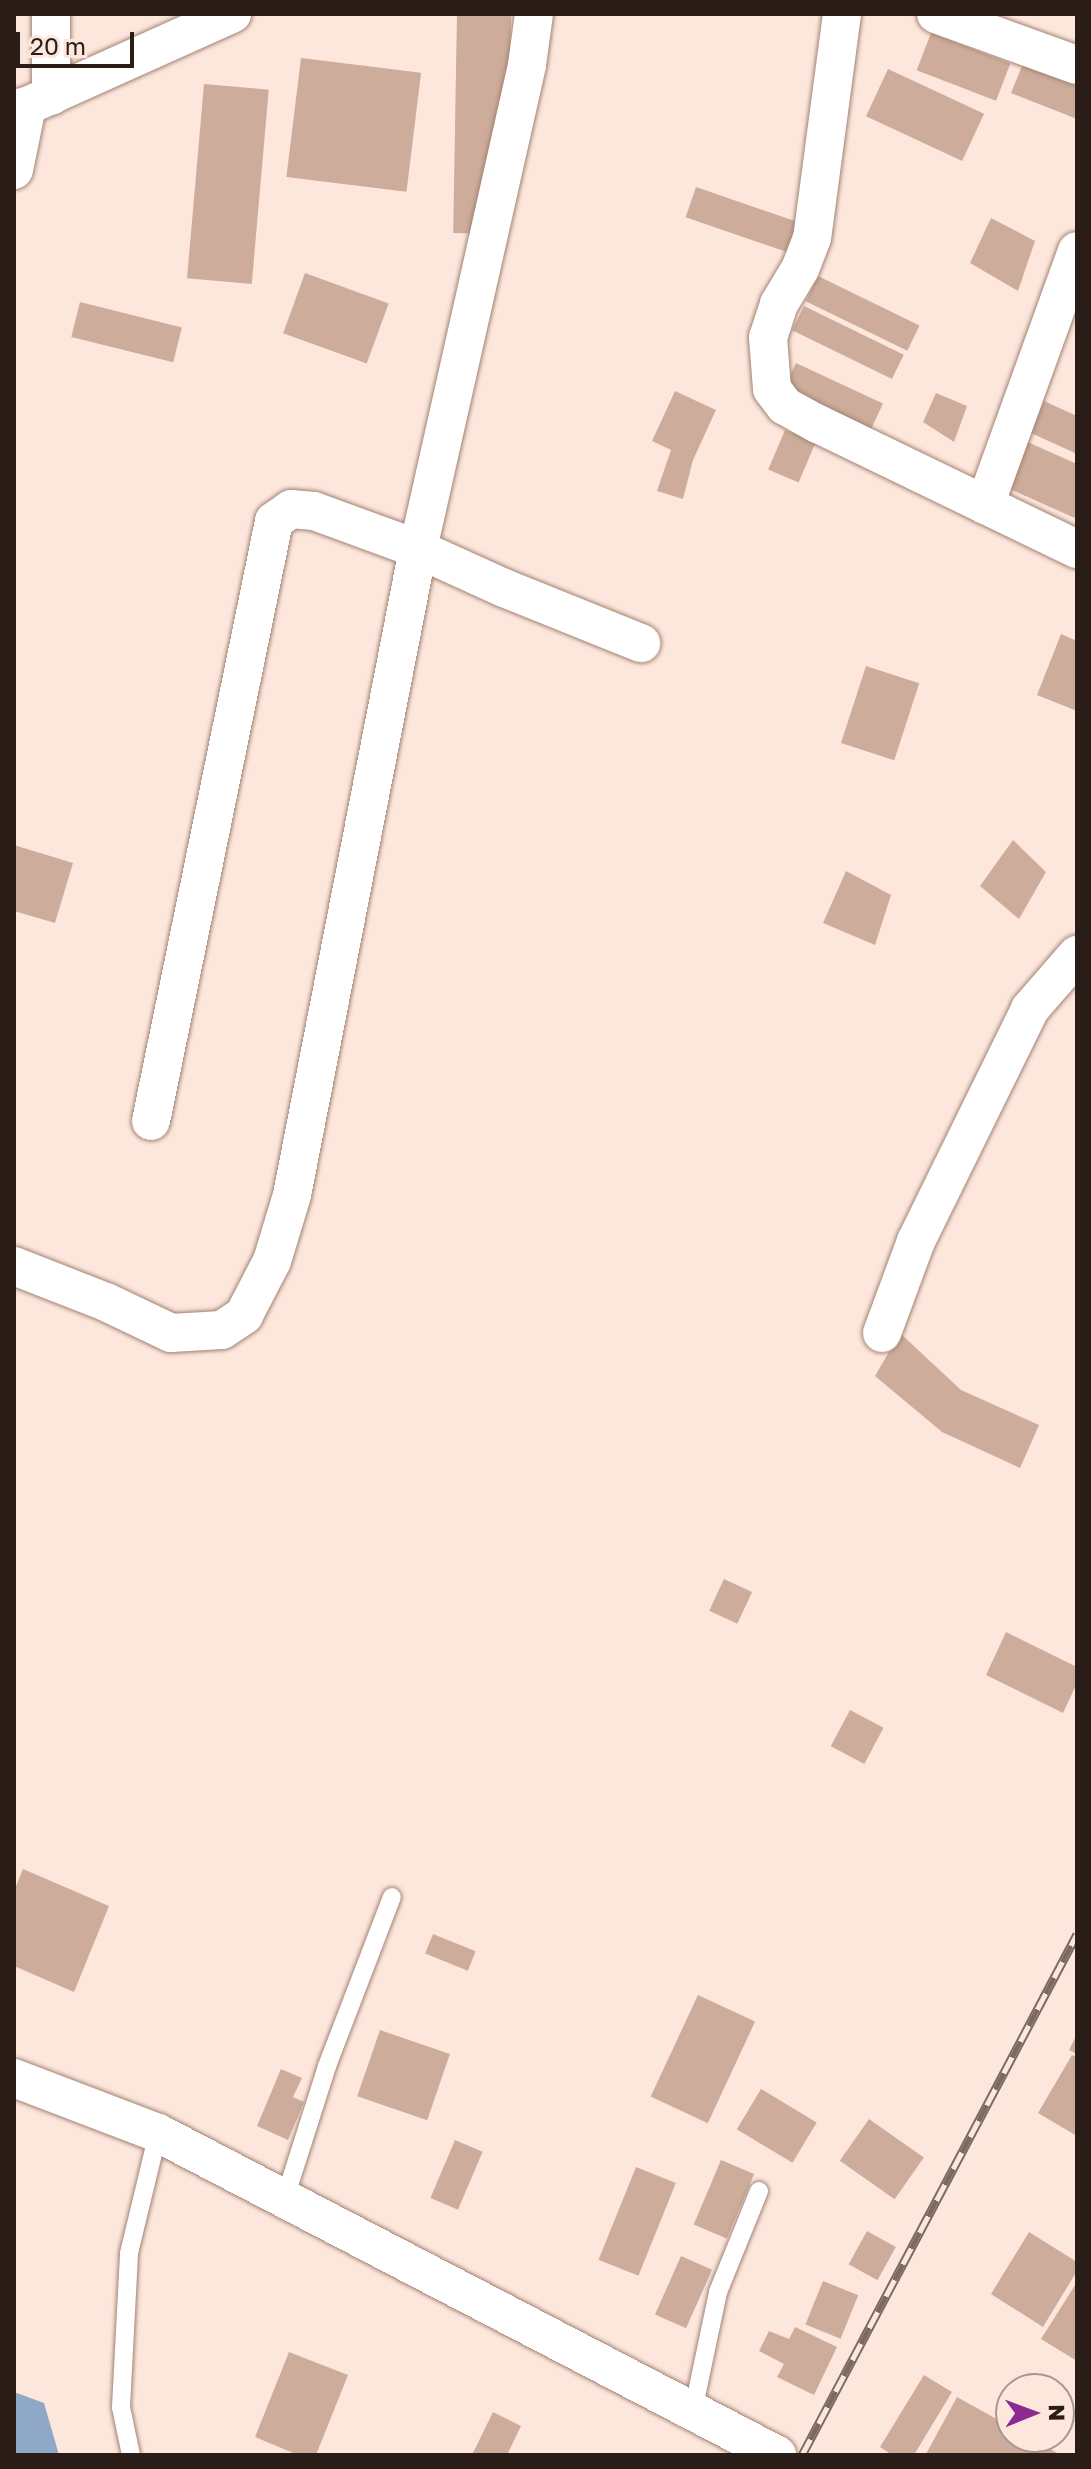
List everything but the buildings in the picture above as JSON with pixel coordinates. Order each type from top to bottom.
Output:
[{"type":"street","points":[[14,170],[51,14]]},
{"type":"street","points":[[31,104],[232,14]]},
{"type":"street","points":[[14,1266],[106,1302],[171,1333],[222,1330],[244,1315],[272,1261],[292,1195],[418,549],[527,65],[534,14]]},
{"type":"street","points":[[842,14],[812,238],[800,269],[779,304],[768,337],[772,389],[785,406],[818,424],[1077,549]]},
{"type":"street","points":[[936,14],[1077,65]]},
{"type":"street","points":[[985,505],[1077,251]]},
{"type":"street","points":[[151,1121],[274,521],[291,509],[314,511],[418,549],[504,588],[641,643]]},
{"type":"street","points":[[882,1333],[916,1241],[1030,1009],[1077,955]]},
{"type":"street","points":[[14,2078],[158,2133],[777,2455]]},
{"type":"lane","points":[[285,2198],[327,2066],[392,1897]]},
{"type":"lane","points":[[131,2455],[121,2407],[129,2253],[158,2133]]},
{"type":"lane","points":[[693,2411],[718,2292],[759,2191]]},
{"type":"water","points":[[14,2392],[44,2403],[59,2455],[14,2455]]},
{"type":"railway","points":[[802,2455],[1077,1934]]}]
